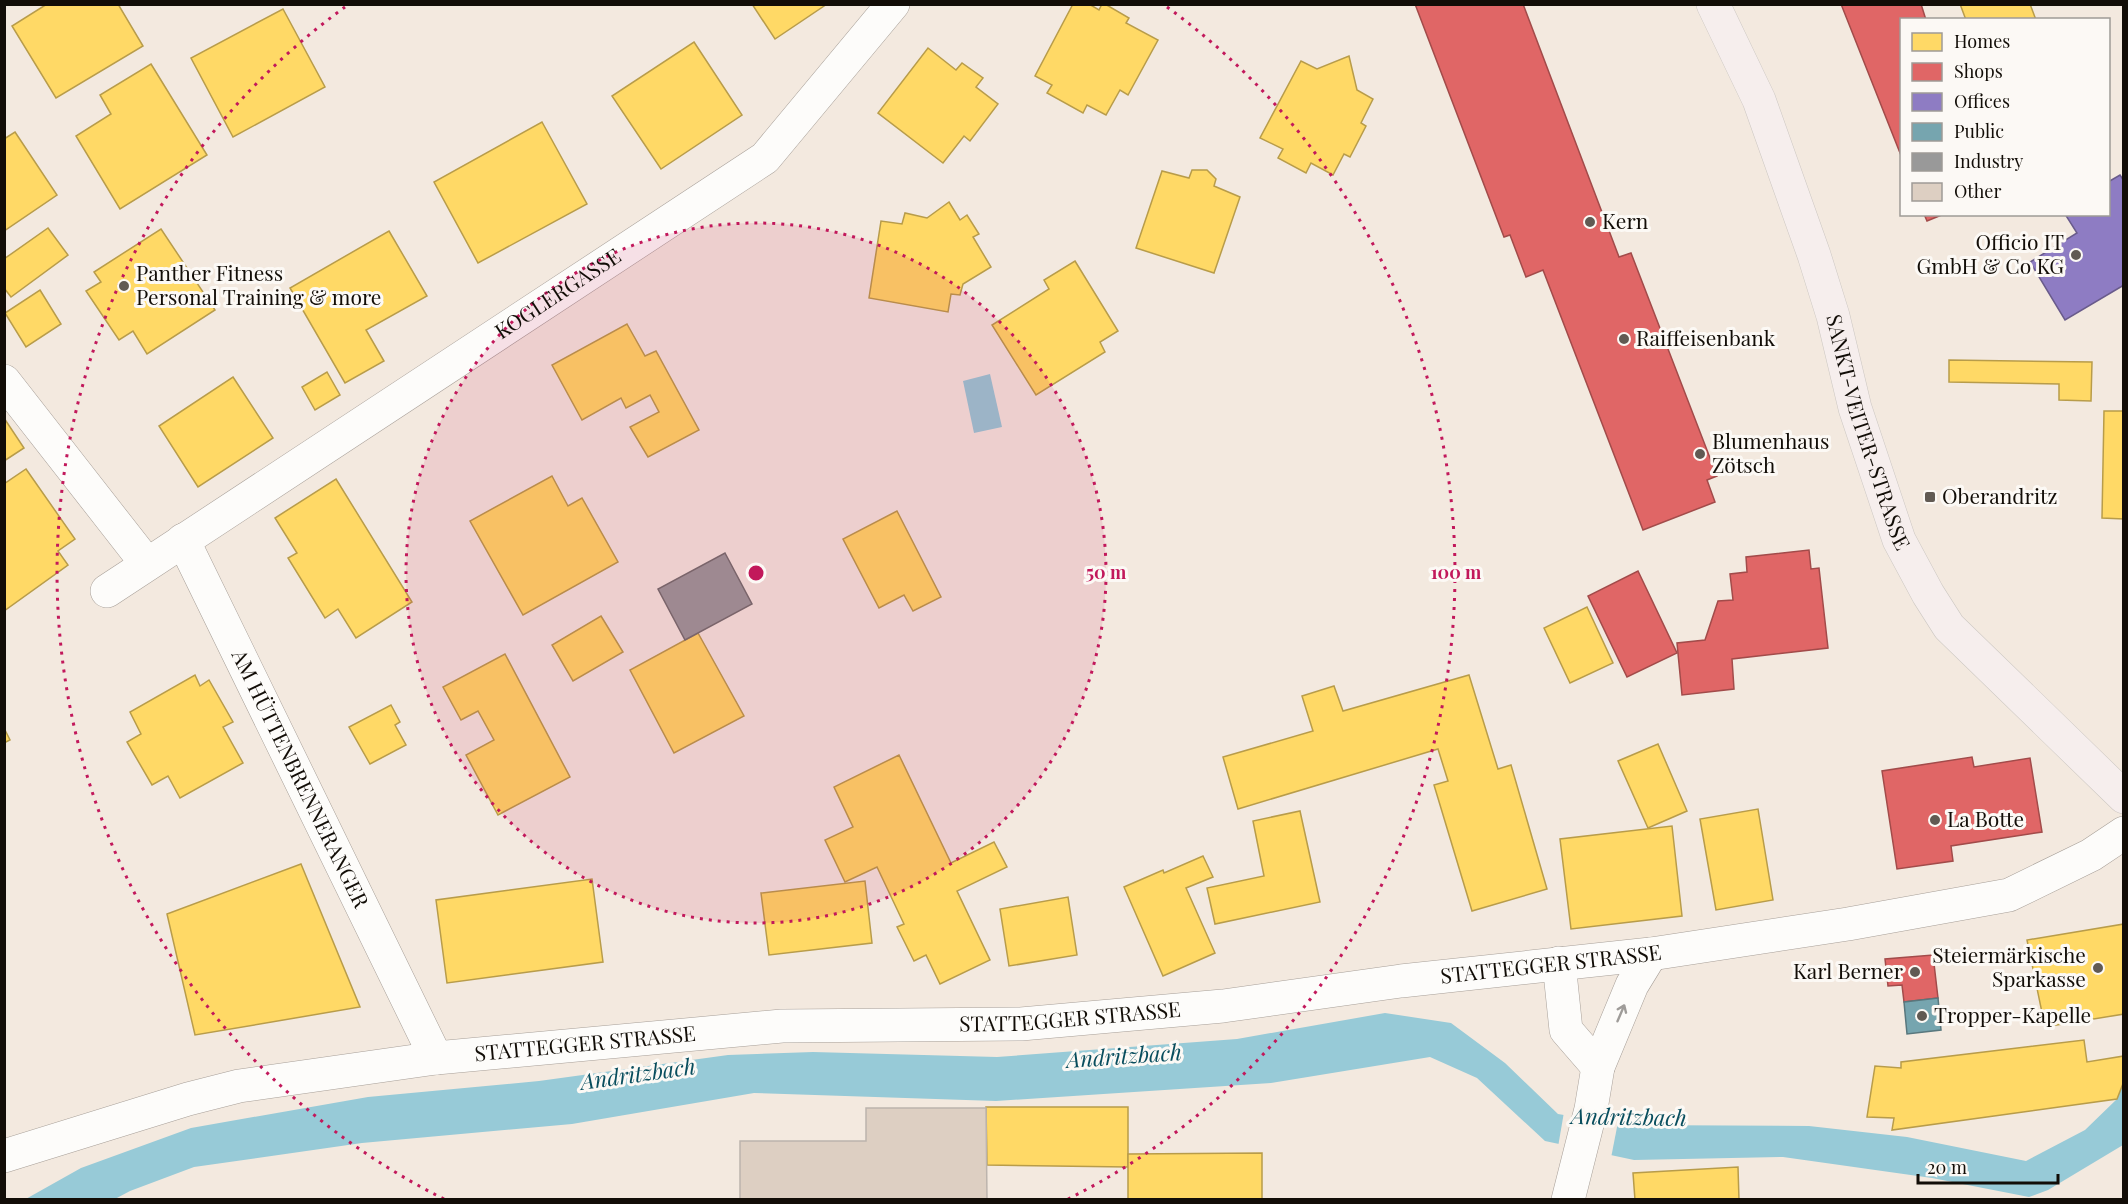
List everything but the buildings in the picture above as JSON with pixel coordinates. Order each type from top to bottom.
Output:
[{"type":"main road","name":"SANKT-VEITER-STRASSE","points":[[1713,4],[1759,100],[1796,202],[1833,316],[1855,408],[1899,540],[1949,627],[2124,797]]},
{"type":"street","name":"KOGLERGASSE","points":[[183,540],[765,158],[892,4]]},
{"type":"street","points":[[4,381],[147,564]]},
{"type":"street","points":[[107,591],[183,540]]},
{"type":"street","name":"AM HÜTTENBRENNERANGER","points":[[183,540],[436,1058]]},
{"type":"street","name":"STATTEGGER STRASSE","points":[[4,1156],[238,1086],[436,1058],[782,1026],[1021,1024],[1222,1006],[1401,981],[1651,954],[1848,924],[2009,895],[2091,855],[2124,833]]},
{"type":"street","points":[[1571,1187],[1591,1109],[1598,1067],[1632,985],[1651,954]]},
{"type":"street","points":[[1559,963],[1566,1030],[1598,1067]]},
{"type":"water","points":[[990,374],[1002,427],[974,433],[963,381]]},
{"type":"water","name":"Andritzbach","points":[[1385,1013],[1451,1023],[1505,1063],[1558,1114],[1623,1125],[1809,1126],[1907,1137],[2026,1161],[2085,1130],[2117,1099],[2123,1081],[2123,1145],[2048,1190],[2029,1197],[1932,1178],[1783,1157],[1634,1160],[1545,1141],[1477,1078],[1430,1057],[1271,1083],[996,1101],[754,1093],[572,1124],[362,1143],[194,1167],[115,1199],[24,1200],[81,1168],[191,1128],[368,1097],[539,1081],[728,1055],[813,1052],[997,1057],[1237,1039]]},
{"type":"pier","points":[[1564,1112],[1618,1122],[1611,1158],[1558,1147]]},
{"type":"place","name":"Kern","points":[[1590,222]]},
{"type":"place","name":"Officio IT GmbH & Co KG","points":[[2076,255]]},
{"type":"place","name":"Panther Fitness Personal Training & more","points":[[124,286]]},
{"type":"place","name":"Raiffeisenbank","points":[[1624,339]]},
{"type":"place","name":"Blumenhaus Zötsch","points":[[1700,454]]},
{"type":"place","name":"Oberandritz","points":[[1930,497]]},
{"type":"place","name":"La Botte","points":[[1935,820]]},
{"type":"place","name":"Steiermärkische Sparkasse","points":[[2098,968]]},
{"type":"place","name":"Karl Berner","points":[[1915,972]]},
{"type":"place","name":"Tropper-Kapelle","points":[[1922,1016]]}]
